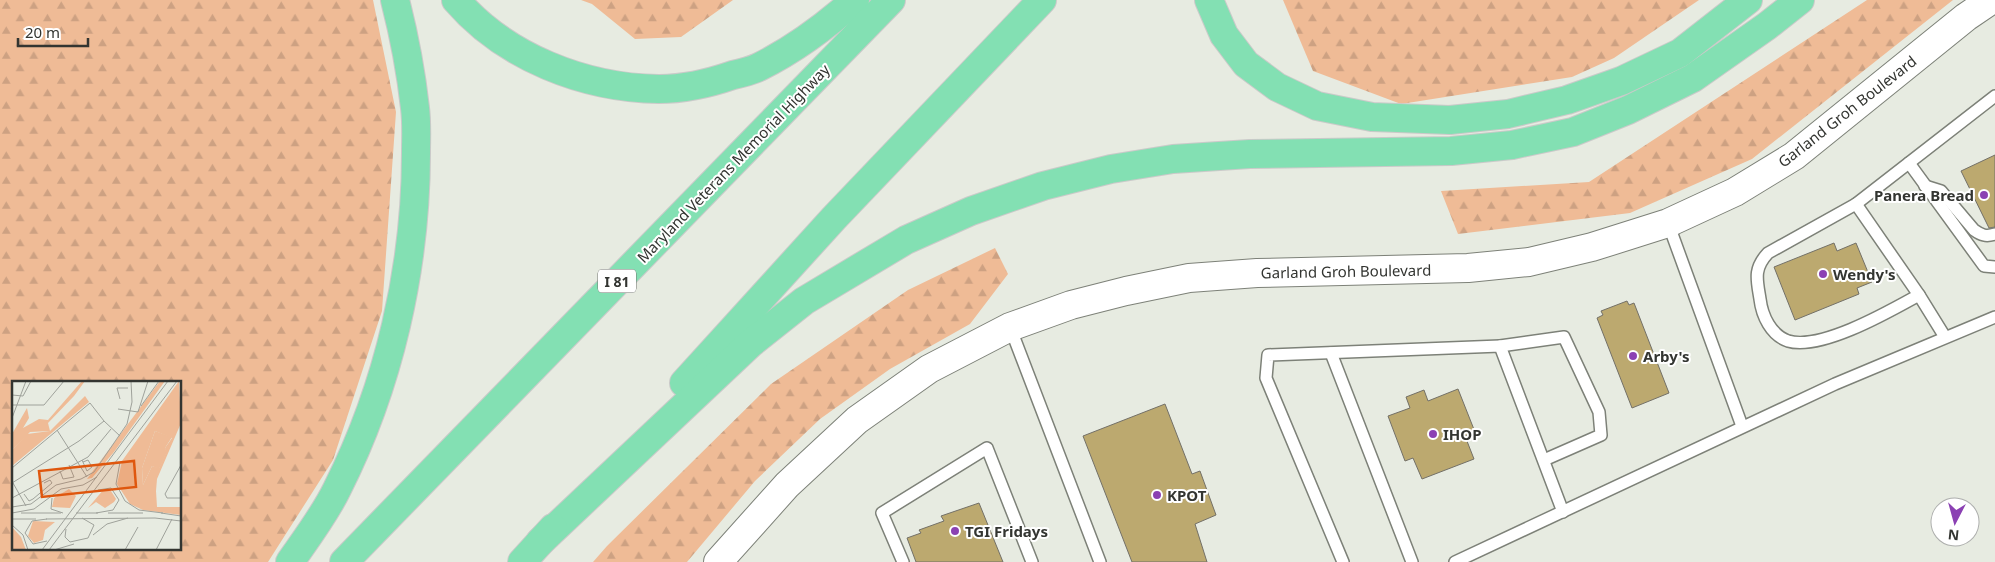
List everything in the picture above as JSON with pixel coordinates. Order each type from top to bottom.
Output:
[{"type":"highway","points":[[290,562],[337,491],[366,425],[386,367],[406,276],[416,194],[415,109],[404,38],[395,0]]},
{"type":"highway","points":[[456,0],[471,17],[520,52],[566,74],[610,84],[659,89],[709,83],[758,68],[816,31],[856,0]]},
{"type":"highway","name":"Maryland Veterans Memorial Highway","points":[[344,562],[891,0]]},
{"type":"highway","points":[[522,562],[834,218],[1042,0]]},
{"type":"highway","points":[[1209,0],[1224,35],[1246,64],[1277,87],[1317,106],[1372,117],[1450,120],[1517,112],[1567,100],[1621,81],[1680,53],[1748,0]]},
{"type":"highway","points":[[540,542],[750,344],[804,301],[906,240],[971,211],[1053,184],[1111,169],[1174,159],[1250,154],[1450,151],[1512,145],[1573,132],[1628,110],[1693,78],[1767,26],[1800,0]]},
{"type":"street","name":"Garland Groh Boulevard","points":[[718,562],[787,485],[857,420],[929,369],[1010,327],[1071,305],[1189,278],[1257,272],[1468,268],[1529,262],[1592,248],[1668,223],[1735,192],[1794,156],[1966,17],[1991,0]]},
{"type":"lane","points":[[1919,295],[1877,318],[1815,342],[1788,341],[1771,329],[1762,311],[1756,276],[1759,262],[1768,253],[1856,204],[1995,96]]},
{"type":"lane","points":[[1909,163],[1984,266],[1995,267]]},
{"type":"lane","points":[[1925,186],[1941,191],[1974,230],[1988,236],[1995,234]]},
{"type":"lane","points":[[1856,204],[1919,295],[1945,337]]},
{"type":"lane","points":[[1668,223],[1742,426]]},
{"type":"lane","points":[[1455,562],[1834,384],[1995,317]]},
{"type":"lane","points":[[1010,327],[1100,562]]},
{"type":"lane","points":[[1343,562],[1266,378],[1268,355],[1500,346],[1564,337],[1600,412],[1601,435],[1544,460]]},
{"type":"lane","points":[[1500,346],[1563,512]]},
{"type":"lane","points":[[1331,353],[1412,562]]},
{"type":"lane","points":[[903,562],[882,513],[988,448],[1032,562]]},
{"type":"green space","points":[[0,0],[373,0],[396,112],[382,311],[333,460],[268,562],[0,562]]},
{"type":"green space","points":[[581,0],[733,0],[681,37],[635,39],[592,4]]},
{"type":"green space","points":[[1283,0],[1699,0],[1614,58],[1572,77],[1401,104],[1313,71]]},
{"type":"green space","points":[[1867,0],[1953,0],[1752,159],[1630,213],[1458,234],[1441,191],[1589,182]]},
{"type":"green space","points":[[995,248],[1008,274],[970,324],[890,369],[820,419],[755,481],[687,562],[593,562],[771,384],[908,290]]},
{"type":"building","name":"Panera Bread","points":[[1995,155],[1995,227],[1989,228],[1961,171]]},
{"type":"building","name":"Wendy's","points":[[1834,243],[1837,251],[1856,243],[1872,282],[1857,288],[1859,294],[1795,320],[1774,267]]},
{"type":"building","name":"Arby's","points":[[1627,301],[1629,305],[1634,303],[1669,393],[1632,408],[1597,318],[1603,315],[1601,311]]},
{"type":"building","name":"IHOP","points":[[1458,389],[1475,432],[1465,436],[1474,459],[1422,479],[1413,458],[1405,461],[1388,416],[1410,408],[1406,397],[1424,390],[1428,401]]},
{"type":"building","name":"KPOT","points":[[1165,404],[1192,474],[1200,471],[1216,515],[1195,524],[1207,562],[1132,562],[1083,436]]},
{"type":"building","name":"TGI Fridays","points":[[979,503],[1003,562],[916,562],[907,538],[921,533],[919,530],[944,521],[941,516]]},
{"type":"place","name":"Panera Bread","points":[[1984,195]]},
{"type":"place","name":"Wendy's","points":[[1823,274]]},
{"type":"place","name":"Arby's","points":[[1633,356]]},
{"type":"place","name":"IHOP","points":[[1433,434]]},
{"type":"place","name":"KPOT","points":[[1157,495]]},
{"type":"place","name":"TGI Fridays","points":[[955,531]]}]
